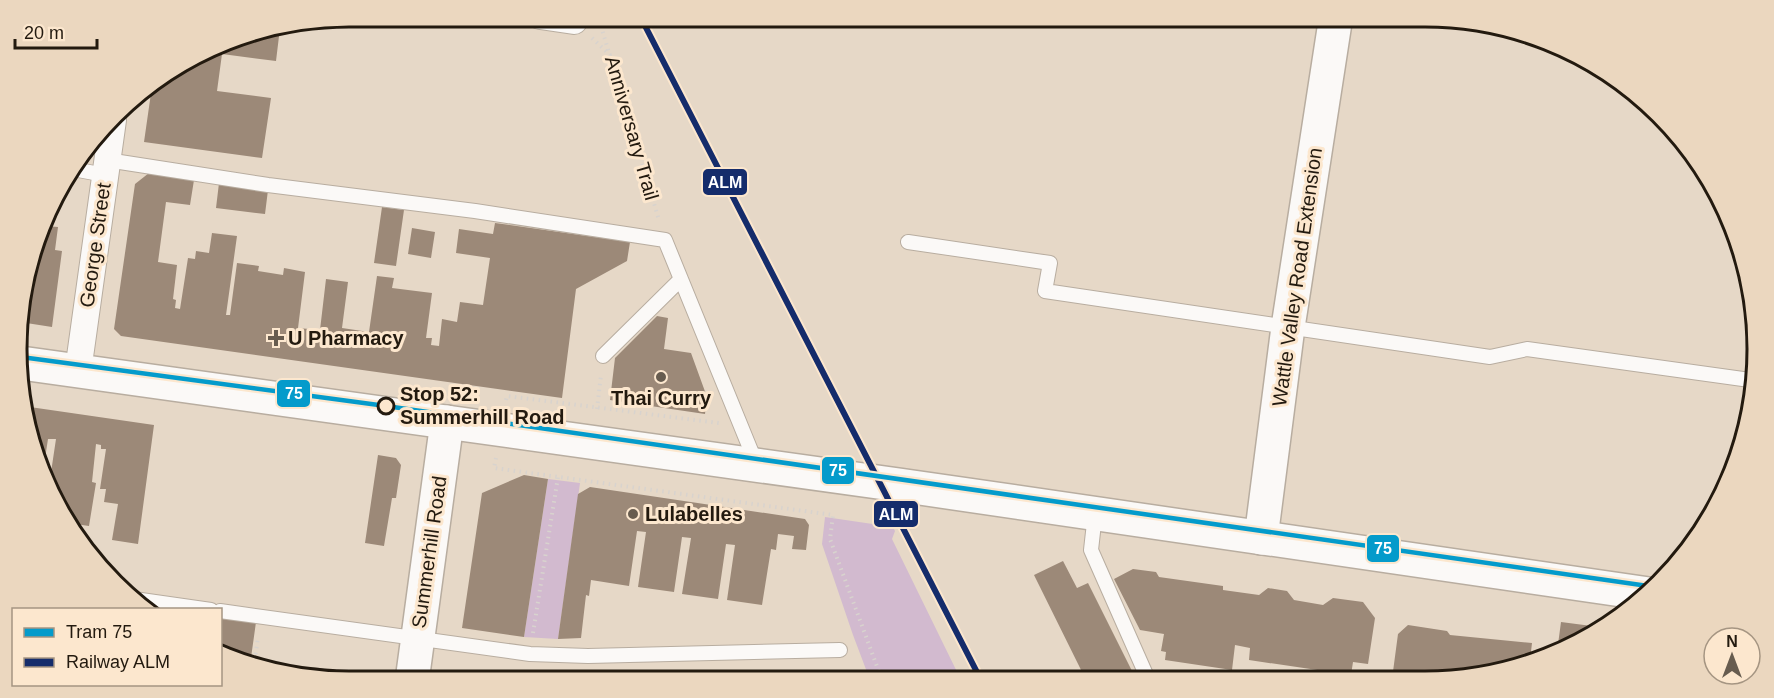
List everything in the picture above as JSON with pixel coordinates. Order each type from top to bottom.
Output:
[{"type":"main road","name":"Wattle Valley Road Extension","points":[[1261,538],[1288,327],[1334,27]]},
{"type":"main road","points":[[28,364],[594,442],[1636,592]]},
{"type":"main road","name":"Summerhill Road","points":[[413,671],[447,422]]},
{"type":"street","name":"George Street","points":[[78,371],[111,132]]},
{"type":"lane","points":[[82,168],[106,167],[268,185],[475,211],[665,240],[758,466]]},
{"type":"lane","points":[[908,242],[1050,263],[1045,291],[1490,357],[1527,349],[1745,379]]},
{"type":"lane","points":[[603,356],[681,279]]},
{"type":"lane","points":[[1095,514],[1091,550],[1144,671]]},
{"type":"lane","points":[[149,601],[203,608]]},
{"type":"lane","points":[[222,611],[530,654],[588,656],[840,650]]},
{"type":"path","name":"Anniversary Trail","points":[[591,27],[611,57],[665,240]]},
{"type":"path","points":[[594,442],[603,356]]},
{"type":"path","points":[[530,654],[558,477]]},
{"type":"path","points":[[868,647],[878,671]]},
{"type":"shaded area","points":[[548,479],[580,483],[558,639],[524,637]]},
{"type":"shaded area","points":[[825,517],[893,527],[895,531],[892,539],[957,671],[867,671],[822,544]]},
{"type":"building","points":[[279,35],[276,61],[222,54],[217,91],[271,98],[262,158],[144,142],[151,96],[153,94],[170,81],[207,60],[245,44]]},
{"type":"building","points":[[149,173],[194,180],[190,205],[166,202],[158,262],[177,265],[173,299],[176,300],[175,308],[180,309],[188,258],[195,259],[196,251],[209,253],[212,233],[237,236],[226,315],[230,315],[237,263],[259,266],[258,271],[283,275],[284,268],[305,272],[298,328],[320,330],[326,279],[348,282],[342,328],[369,332],[377,276],[394,278],[392,288],[432,293],[426,338],[432,338],[431,345],[439,346],[442,319],[457,322],[460,302],[483,305],[490,258],[456,253],[459,229],[493,234],[495,223],[630,242],[627,261],[576,289],[562,398],[121,336],[114,329],[135,184]]},
{"type":"building","points":[[219,183],[268,190],[265,214],[216,208]]},
{"type":"building","points":[[382,207],[404,210],[396,266],[374,263]]},
{"type":"building","points":[[52,226],[58,227],[55,250],[62,251],[52,327],[28,323],[33,286],[44,245]]},
{"type":"building","points":[[412,228],[435,232],[431,258],[408,254]]},
{"type":"building","points":[[657,316],[668,318],[664,349],[691,353],[707,397],[705,414],[610,400],[615,358]]},
{"type":"building","points":[[32,407],[154,425],[138,544],[112,540],[118,504],[104,502],[106,489],[100,489],[106,449],[101,449],[101,445],[96,444],[92,482],[96,483],[89,526],[79,525],[51,470],[56,439],[48,439],[45,456]]},
{"type":"building","points":[[378,455],[396,458],[401,465],[396,498],[392,498],[384,546],[365,543]]},
{"type":"building","points":[[524,475],[548,479],[524,637],[462,628],[482,493]]},
{"type":"building","points":[[590,487],[805,519],[809,525],[806,550],[792,549],[794,536],[778,534],[776,550],[771,549],[762,605],[727,600],[735,545],[726,544],[718,599],[682,594],[691,538],[682,537],[674,592],[638,587],[646,532],[637,531],[629,586],[591,580],[589,596],[586,595],[581,638],[558,639],[578,494]]},
{"type":"building","points":[[1063,561],[1077,588],[1088,583],[1132,671],[1082,671],[1034,575]]},
{"type":"building","points":[[1133,569],[1156,572],[1159,577],[1223,586],[1223,590],[1259,595],[1268,588],[1287,591],[1294,600],[1323,605],[1333,598],[1363,602],[1375,618],[1368,664],[1353,662],[1352,671],[1324,671],[1249,660],[1250,648],[1235,645],[1232,670],[1165,660],[1166,652],[1161,651],[1164,634],[1140,630],[1114,579]]},
{"type":"building","points":[[222,617],[256,622],[251,656],[222,644]]},
{"type":"building","points":[[1561,622],[1590,626],[1567,638],[1558,642]]},
{"type":"building","points":[[1408,625],[1447,631],[1450,635],[1532,643],[1531,653],[1488,665],[1446,670],[1393,671],[1398,634]]},
{"type":"tram line","name":"75","points":[[27,358],[386,406],[1643,585]]},
{"type":"rail line","name":"ALM","points":[[646,27],[976,671]]},
{"type":"place","name":"U Pharmacy","points":[[276,338]]},
{"type":"place","name":"Thai Curry","points":[[661,377]]},
{"type":"place","name":"Stop 52: Summerhill Road","points":[[386,406]]},
{"type":"place","name":"Lulabelles","points":[[633,514]]}]
